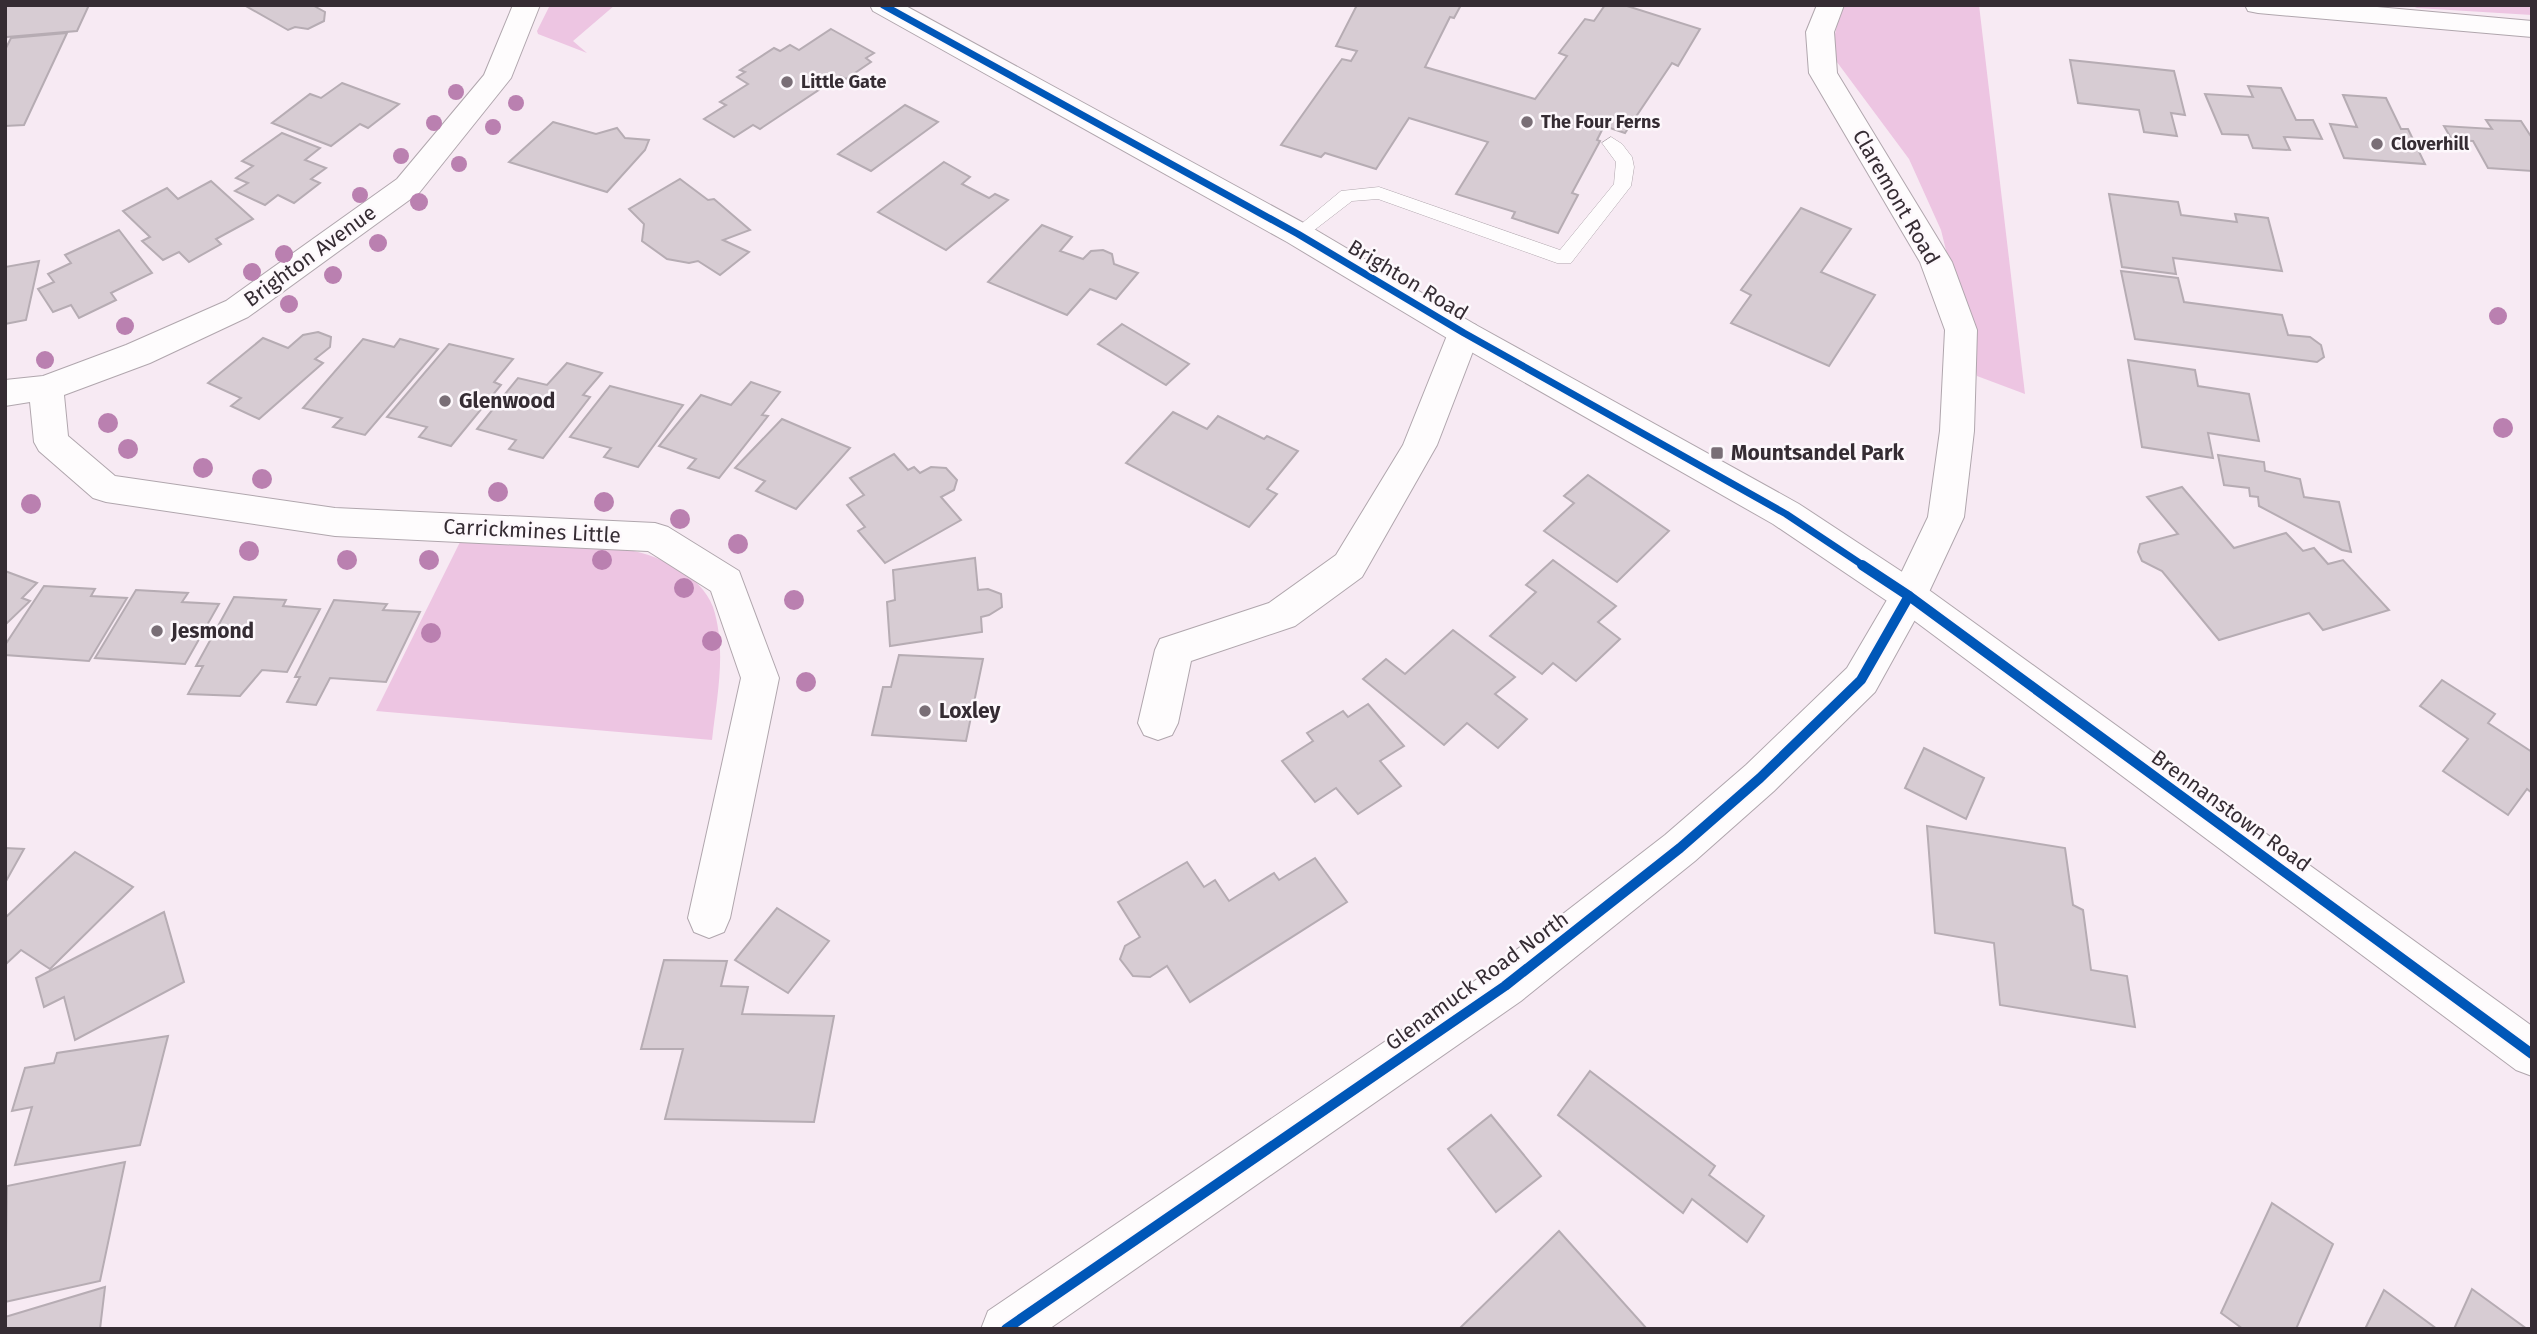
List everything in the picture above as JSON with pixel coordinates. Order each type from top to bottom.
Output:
[{"type":"street","name":"Brighton Avenue","points":[[5,393],[46,388],[138,354],[237,309],[408,186],[497,78],[527,5]]},
{"type":"street","name":"Brighton Road","points":[[883,5],[1298,234],[1464,333],[1786,514],[1909,596]]},
{"type":"street","name":"Claremont Road","points":[[1831,5],[1821,32],[1823,73],[1936,262],[1961,330],[1957,431],[1946,517],[1909,596]]},
{"type":"street","points":[[2259,5],[2532,29]]},
{"type":"street","points":[[1158,723],[1174,650],[1282,615],[1349,566],[1420,445],[1464,333]]},
{"type":"street","name":"Carrickmines Little","points":[[46,388],[51,442],[106,488],[335,522],[655,537],[726,582],[760,678],[709,918]]},
{"type":"street","name":"Brennanstown Road","points":[[1909,596],[2532,1054]]},
{"type":"street","name":"Glenamuck Road North","points":[[1006,1329],[1505,986],[1680,848],[1760,778],[1861,680],[1909,596]]},
{"type":"lane","points":[[1298,234],[1347,195],[1379,193],[1564,258],[1622,186],[1626,162],[1611,143]]},
{"type":"shaded area","points":[[550,5],[615,5],[573,41],[587,53],[538,34]]},
{"type":"shaded area","points":[[1841,5],[1979,5],[2025,394],[1977,376],[1941,230],[1909,159],[1831,54]]},
{"type":"shaded area","points":[[2410,5],[2532,5],[2532,15],[2417,8]]},
{"type":"shaded area","points":[[461,540],[562,544],[635,551],[662,560],[688,575],[707,595],[717,623],[720,673],[712,740],[376,711]]},
{"type":"building","points":[[5,5],[89,5],[77,31],[5,39]]},
{"type":"building","points":[[244,5],[319,5],[316,7],[325,12],[324,21],[308,29],[295,27],[288,30]]},
{"type":"building","name":"The Four Ferns","points":[[1357,5],[1461,5],[1454,18],[1450,17],[1425,67],[1535,99],[1567,56],[1559,53],[1585,19],[1594,21],[1605,5],[1624,5],[1700,29],[1678,66],[1672,63],[1625,133],[1604,126],[1597,140],[1600,141],[1572,193],[1578,195],[1558,233],[1512,218],[1515,212],[1456,194],[1488,142],[1409,118],[1376,169],[1325,153],[1321,157],[1281,145],[1342,59],[1351,61],[1357,51],[1336,46]]},
{"type":"building","name":"Little Gate","points":[[831,29],[874,53],[866,58],[871,62],[846,79],[840,76],[760,129],[753,125],[734,137],[704,119],[726,105],[720,102],[748,84],[737,77],[745,72],[740,70],[774,48],[780,51],[790,45],[799,50]]},
{"type":"building","points":[[67,33],[24,125],[5,126],[5,50],[11,38]]},
{"type":"building","points":[[2070,60],[2174,71],[2185,115],[2171,113],[2177,136],[2144,132],[2139,110],[2078,103]]},
{"type":"building","points":[[342,83],[399,104],[368,128],[360,124],[331,146],[272,123],[310,94],[321,98]]},
{"type":"building","points":[[2248,86],[2281,88],[2296,120],[2313,120],[2322,139],[2284,137],[2290,150],[2253,148],[2248,135],[2222,134],[2205,94],[2253,97]]},
{"type":"building","name":"Cloverhill","points":[[2343,95],[2386,98],[2401,129],[2408,129],[2425,164],[2344,158],[2330,124],[2357,127]]},
{"type":"building","points":[[905,105],[938,122],[871,171],[838,154]]},
{"type":"building","points":[[2486,120],[2521,121],[2532,138],[2532,171],[2488,168],[2473,141],[2452,140],[2444,126],[2492,129]]},
{"type":"building","points":[[553,122],[596,134],[617,128],[625,138],[649,140],[645,150],[607,192],[509,162]]},
{"type":"building","points":[[282,133],[320,148],[305,160],[326,168],[311,179],[320,183],[294,203],[278,195],[265,205],[235,191],[248,183],[236,178],[253,166],[242,161]]},
{"type":"building","points":[[944,162],[970,177],[962,184],[989,198],[995,194],[1008,200],[946,250],[878,212]]},
{"type":"building","points":[[680,179],[708,200],[714,199],[750,230],[723,240],[749,252],[720,275],[698,261],[689,263],[667,259],[642,241],[644,224],[629,209]]},
{"type":"building","points":[[211,181],[253,219],[216,239],[221,244],[189,262],[179,252],[163,260],[142,241],[150,237],[123,211],[167,188],[178,199]]},
{"type":"building","points":[[2109,194],[2178,202],[2181,215],[2237,222],[2235,214],[2268,218],[2282,271],[2173,258],[2176,274],[2122,267]]},
{"type":"building","points":[[1801,208],[1851,229],[1821,272],[1875,295],[1829,366],[1731,323],[1751,295],[1741,290]]},
{"type":"building","points":[[1042,225],[1072,237],[1060,251],[1083,259],[1091,251],[1103,250],[1112,254],[1114,264],[1138,273],[1116,299],[1090,289],[1067,315],[988,282]]},
{"type":"building","points":[[119,230],[152,273],[111,293],[116,300],[79,318],[71,305],[53,312],[38,289],[54,282],[48,274],[71,263],[65,255]]},
{"type":"building","points":[[39,261],[26,320],[5,324],[5,267]]},
{"type":"building","points":[[2121,271],[2178,278],[2184,302],[2282,315],[2288,335],[2310,337],[2321,345],[2324,357],[2317,362],[2135,339]]},
{"type":"building","points":[[1122,324],[1189,364],[1166,385],[1098,344]]},
{"type":"building","points":[[318,332],[331,337],[330,347],[315,359],[323,363],[259,419],[231,406],[241,398],[208,383],[263,338],[288,348],[303,335]]},
{"type":"building","points":[[363,339],[394,347],[400,339],[438,349],[365,435],[333,427],[342,418],[303,408]]},
{"type":"building","name":"Glenwood","points":[[449,344],[513,359],[494,382],[501,385],[451,446],[419,437],[427,427],[387,417]]},
{"type":"building","points":[[2128,360],[2195,370],[2198,386],[2249,394],[2259,441],[2208,433],[2213,458],[2142,447]]},
{"type":"building","points":[[567,363],[602,373],[583,395],[590,397],[543,458],[509,449],[516,440],[477,429],[518,378],[547,385]]},
{"type":"building","points":[[751,382],[780,392],[762,415],[768,416],[719,478],[688,468],[696,459],[659,446],[701,395],[731,405]]},
{"type":"building","points":[[610,386],[683,405],[638,467],[604,457],[611,448],[570,437]]},
{"type":"building","points":[[1173,412],[1207,429],[1218,416],[1264,439],[1267,436],[1298,451],[1267,489],[1277,494],[1249,527],[1126,463]]},
{"type":"building","points":[[782,419],[850,448],[796,509],[756,491],[765,481],[735,468]]},
{"type":"building","points":[[894,454],[908,470],[914,467],[920,473],[931,467],[946,468],[957,480],[954,490],[941,497],[961,520],[885,563],[858,531],[865,527],[847,505],[864,495],[850,478]]},
{"type":"building","points":[[2218,455],[2264,462],[2265,471],[2300,479],[2304,497],[2339,502],[2351,552],[2342,550],[2259,506],[2258,497],[2250,496],[2249,488],[2224,485]]},
{"type":"building","points":[[1588,475],[1669,531],[1617,582],[1544,531],[1574,503],[1564,496]]},
{"type":"building","points":[[2182,487],[2234,548],[2286,533],[2303,551],[2314,548],[2328,564],[2343,560],[2389,610],[2323,630],[2309,613],[2219,640],[2162,571],[2142,561],[2138,552],[2140,544],[2178,534],[2147,497]]},
{"type":"building","points":[[975,558],[978,590],[988,589],[1001,594],[1002,607],[981,617],[982,632],[890,646],[887,602],[895,600],[893,570]]},
{"type":"building","points":[[1553,560],[1616,606],[1598,622],[1620,639],[1576,681],[1553,663],[1542,674],[1490,636],[1536,592],[1526,585]]},
{"type":"building","points":[[5,571],[37,583],[22,598],[30,601],[5,625]]},
{"type":"building","points":[[44,586],[95,589],[91,596],[127,598],[89,661],[5,655],[5,645]]},
{"type":"building","name":"Jesmond","points":[[136,590],[188,593],[182,602],[219,604],[185,664],[95,658]]},
{"type":"building","points":[[234,597],[286,600],[283,606],[320,609],[287,672],[262,670],[240,696],[188,694],[203,666],[196,666]]},
{"type":"building","points":[[334,600],[387,604],[383,610],[420,612],[386,682],[330,678],[316,705],[287,702],[300,677],[295,677]]},
{"type":"building","points":[[1453,630],[1515,677],[1495,694],[1527,719],[1498,748],[1467,723],[1444,745],[1363,679],[1386,659],[1405,674]]},
{"type":"building","name":"Loxley","points":[[899,655],[983,659],[966,741],[872,735],[883,687],[891,687]]},
{"type":"building","points":[[2442,680],[2495,714],[2488,723],[2532,752],[2532,793],[2527,789],[2508,815],[2443,771],[2468,739],[2420,706]]},
{"type":"building","points":[[1368,704],[1404,746],[1380,761],[1401,786],[1358,814],[1336,788],[1315,802],[1282,761],[1313,741],[1307,733],[1343,711],[1348,717]]},
{"type":"building","points":[[1924,748],[1984,778],[1966,819],[1905,788]]},
{"type":"building","points":[[1927,826],[2065,848],[2073,905],[2083,910],[2091,970],[2127,976],[2135,1027],[2000,1005],[1994,943],[1935,933]]},
{"type":"building","points":[[5,848],[24,849],[5,883]]},
{"type":"building","points":[[75,852],[133,887],[50,969],[21,950],[5,965],[5,918]]},
{"type":"building","points":[[1315,858],[1347,902],[1190,1002],[1167,966],[1150,977],[1133,976],[1120,959],[1125,946],[1140,937],[1118,902],[1187,862],[1204,887],[1215,880],[1229,901],[1274,873],[1279,880]]},
{"type":"building","points":[[777,908],[829,941],[788,993],[735,960]]},
{"type":"building","points":[[164,912],[184,982],[75,1040],[64,997],[44,1007],[36,978]]},
{"type":"building","points":[[664,960],[727,961],[721,986],[748,987],[742,1014],[834,1016],[814,1122],[665,1119],[683,1049],[641,1049]]},
{"type":"building","points":[[168,1036],[140,1145],[15,1165],[32,1107],[12,1111],[25,1068],[54,1063],[57,1053]]},
{"type":"building","points":[[1590,1071],[1715,1166],[1709,1175],[1764,1216],[1747,1242],[1692,1199],[1683,1213],[1558,1115]]},
{"type":"building","points":[[1491,1115],[1541,1176],[1496,1212],[1448,1149]]},
{"type":"building","points":[[125,1162],[100,1281],[5,1302],[7,1186]]},
{"type":"building","points":[[2272,1203],[2333,1244],[2296,1329],[2243,1329],[2221,1313]]},
{"type":"building","points":[[1559,1231],[1647,1329],[1459,1329]]},
{"type":"building","points":[[105,1287],[100,1329],[5,1329],[5,1317]]},
{"type":"building","points":[[2472,1289],[2527,1329],[2454,1329]]},
{"type":"building","points":[[2384,1290],[2437,1329],[2365,1329]]},
{"type":"cycle path","points":[[883,5],[1298,234],[1464,333],[1786,514],[1909,596],[2532,1054]]},
{"type":"cycle path","points":[[1006,1329],[1505,986],[1680,848],[1760,778],[1861,680],[1909,596]]},
{"type":"place","name":"Little Gate","points":[[787,82]]},
{"type":"place","name":"The Four Ferns","points":[[1527,122]]},
{"type":"place","name":"Cloverhill","points":[[2377,144]]},
{"type":"place","name":"Glenwood","points":[[445,401]]},
{"type":"place","name":"Mountsandel Park","points":[[1717,453]]},
{"type":"place","name":"Jesmond","points":[[157,631]]},
{"type":"place","name":"Loxley","points":[[925,711]]}]
